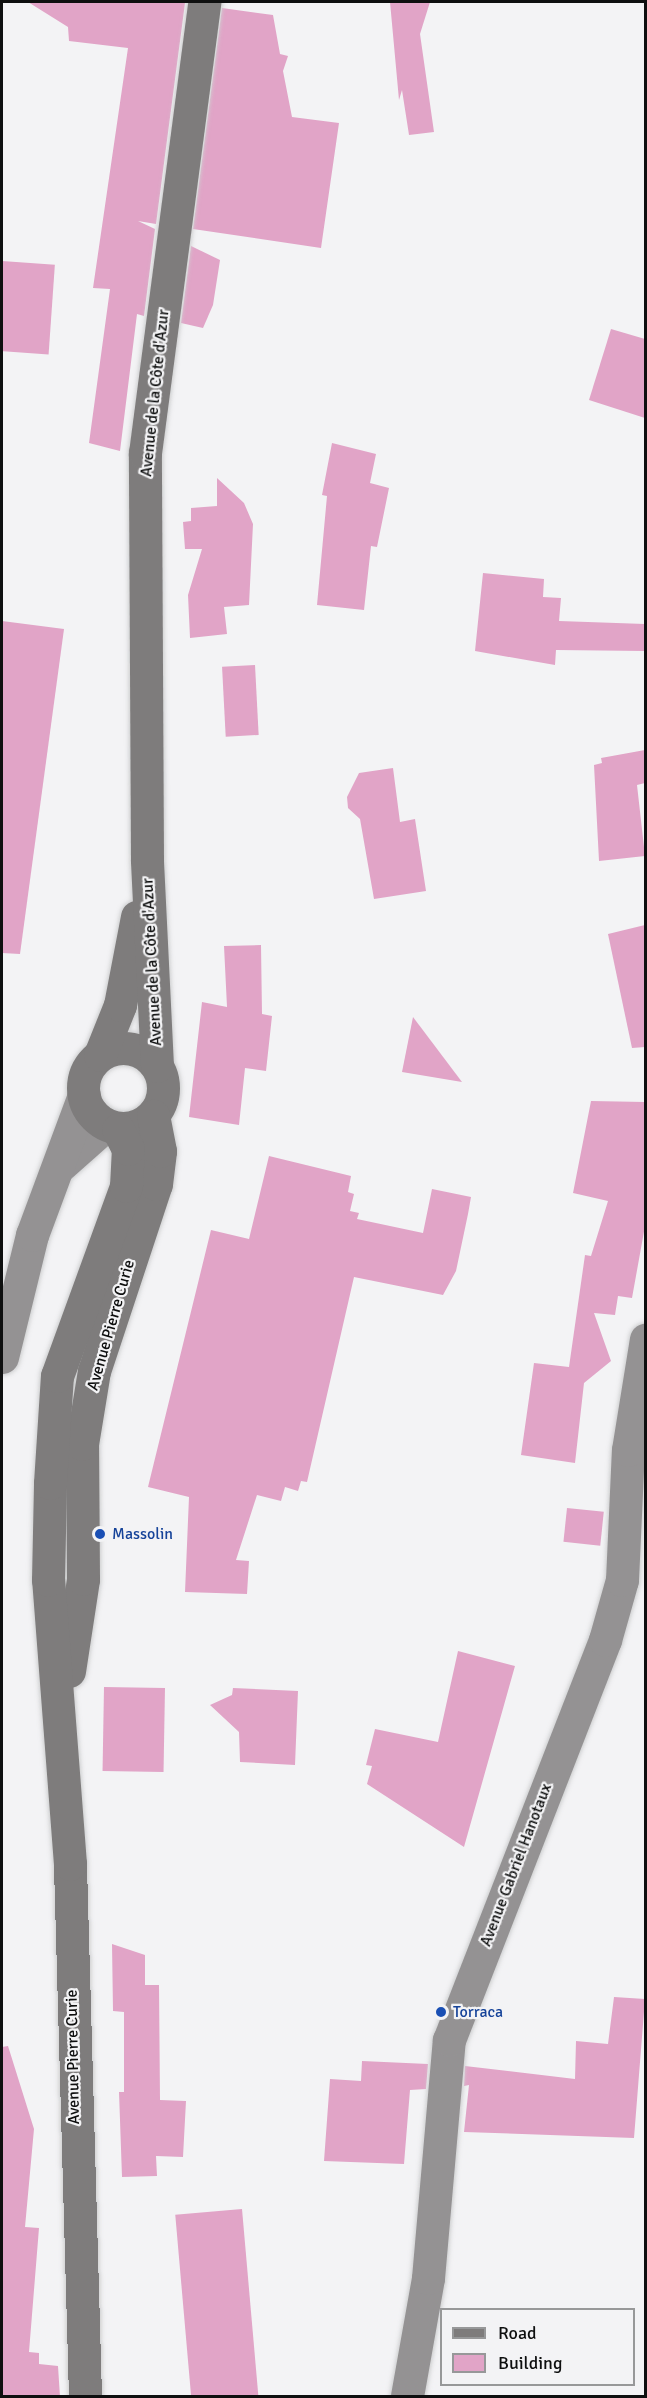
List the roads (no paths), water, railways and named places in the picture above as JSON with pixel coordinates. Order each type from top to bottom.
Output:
[{"type":"main road","name":"Avenue de la Côte d'Azur","points":[[157,1066],[147,859],[145,453],[204,2]]},
{"type":"main road","name":"Avenue de la Côte d'Azur","points":[[100,1055],[120,1005],[147,859]]},
{"type":"main road","points":[[2,1357],[32,1236],[61,1165],[84,1095],[86,1072],[100,1055],[111,1049],[137,1050],[157,1066],[164,1091],[153,1116],[112,1127],[61,1165]]},
{"type":"main road","points":[[84,1095],[112,1127]]},
{"type":"main road","name":"Avenue Pierre Curie","points":[[62,1717],[83,1578],[82,1444],[94,1371],[156,1184],[160,1151],[153,1116]]},
{"type":"main road","name":"Avenue Pierre Curie","points":[[85,2397],[62,1717],[48,1580],[57,1376],[126,1186],[128,1149],[112,1127]]},
{"type":"main road","name":"Avenue Gabriel Hanotaux","points":[[407,2397],[428,2278],[449,2040],[616,1600],[628,1450],[645,1339]]},
{"type":"place","name":"Massolin","points":[[100,1534]]},
{"type":"place","name":"Torraca","points":[[441,2012]]}]
